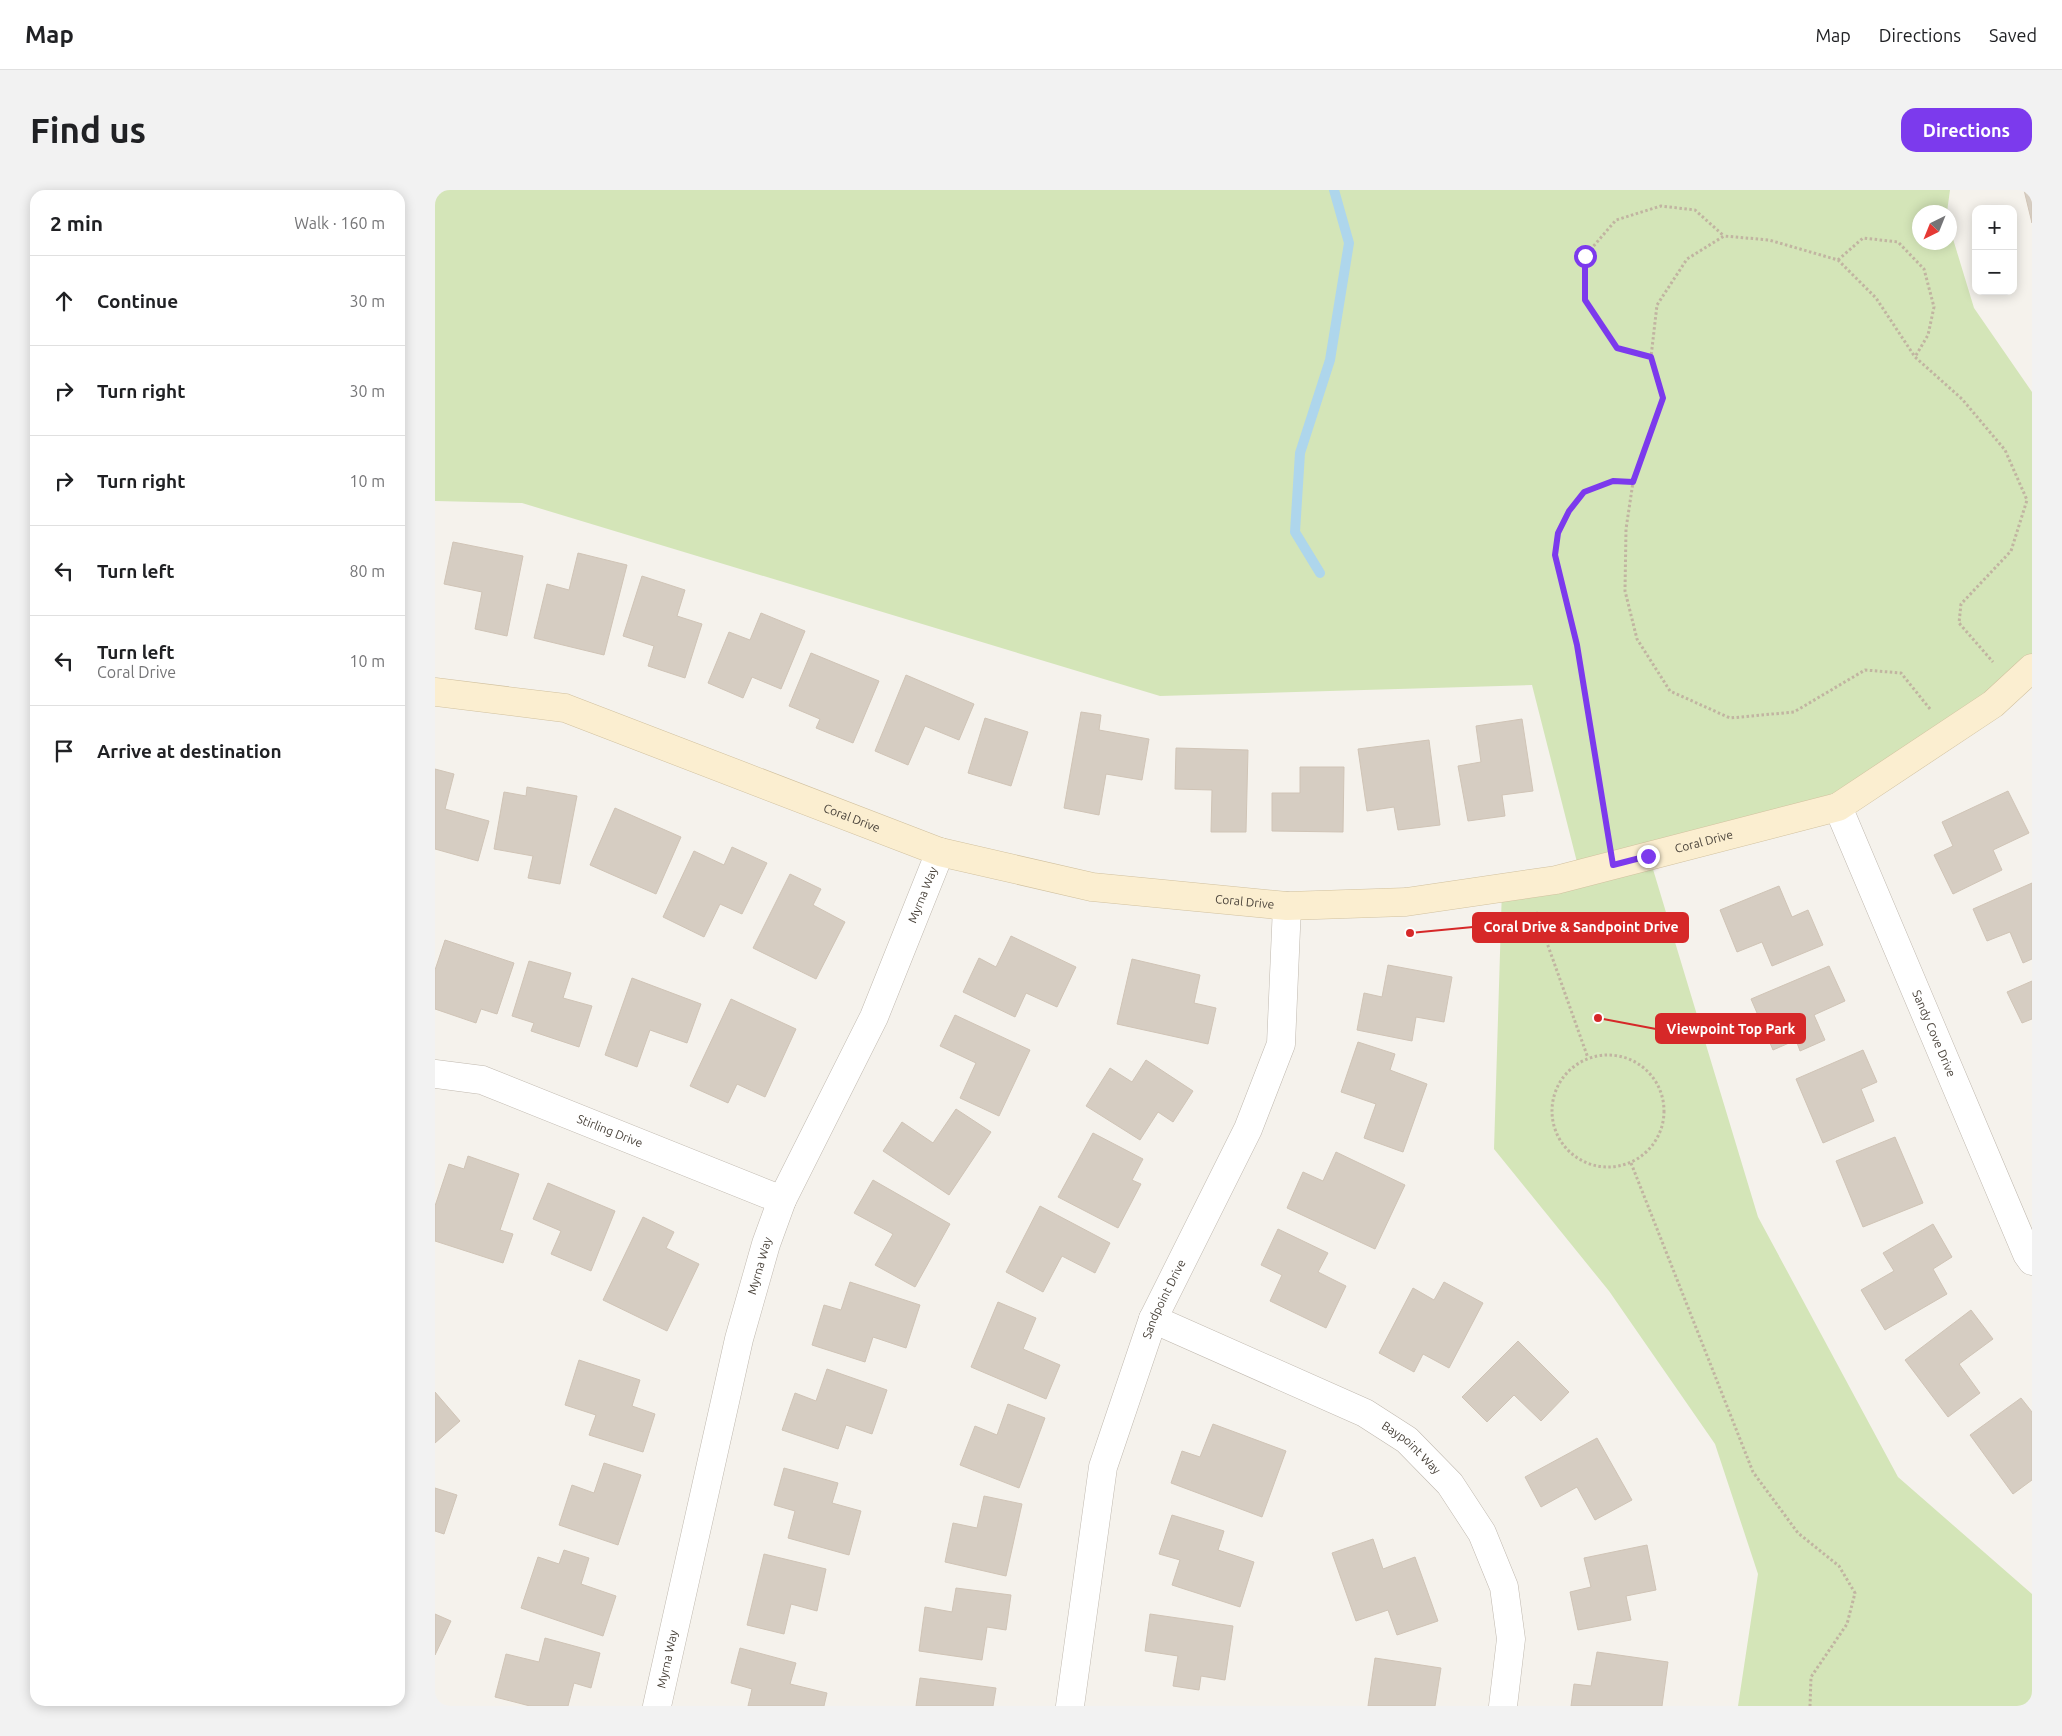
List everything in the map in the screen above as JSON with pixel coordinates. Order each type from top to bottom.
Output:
[{"type":"street","name":"Coral Drive","points":[[435,692],[565,708],[940,852],[1092,887],[1287,906],[1406,902],[1556,880],[1838,807],[1993,704],[2022,677]]},
{"type":"street","name":"Sandy Cove Drive","points":[[1838,807],[2027,1254],[2032,1261]]},
{"type":"street","name":"Myrna Way","points":[[657,1706],[739,1339],[763,1253],[782,1200],[873,1017],[940,852]]},
{"type":"street","name":"Sandpoint Drive","points":[[1070,1706],[1103,1467],[1153,1319],[1248,1129],[1281,1044],[1287,906]]},
{"type":"street","name":"Stirling Drive","points":[[435,1074],[482,1080],[782,1200]]},
{"type":"street","name":"Baypoint Way","points":[[1153,1319],[1365,1413],[1407,1440],[1450,1484],[1482,1533],[1504,1587],[1511,1638],[1503,1706]]},
{"type":"path","points":[[1651,357],[1617,348],[1585,300],[1585,256],[1616,220],[1661,206],[1695,210],[1724,236],[1769,240],[1838,260],[1876,298],[1915,357],[1962,400],[2005,450],[2027,500],[2011,551],[1961,604],[1959,623],[2022,677]]},
{"type":"path","points":[[1724,236],[1687,259],[1657,305],[1651,357],[1663,398],[1633,482],[1626,530],[1625,591],[1637,639],[1669,690],[1730,718],[1794,712],[1865,670],[1901,673],[1949,733]]},
{"type":"path","points":[[1838,260],[1863,238],[1898,242],[1925,269],[1934,306],[1929,335],[1915,357]]},
{"type":"path","points":[[1613,865],[1577,645],[1555,555],[1558,533],[1569,511],[1584,492],[1613,481],[1633,482]]},
{"type":"path","points":[[1526,884],[1588,1058]]},
{"type":"path","points":[[1607,1054],[1626,1057],[1643,1066],[1656,1081],[1663,1099],[1664,1118],[1659,1136],[1647,1152],[1631,1163],[1613,1167],[1595,1166],[1579,1160],[1565,1148],[1556,1132],[1551,1115],[1553,1097],[1560,1080],[1572,1067],[1588,1058],[1607,1054]]},
{"type":"path","points":[[1631,1163],[1753,1472],[1797,1533],[1839,1566],[1855,1593],[1847,1624],[1811,1677],[1809,1706]]},
{"type":"green space","points":[[435,190],[1950,190],[1948,205],[1912,205],[1912,250],[1956,250],[1974,308],[2032,392],[2032,668],[1838,807],[1649,856],[1758,1217],[1898,1477],[2032,1594],[2032,1706],[1738,1706],[1758,1574],[1715,1444],[1609,1291],[1494,1149],[1502,888],[1580,874],[1532,685],[1160,696],[522,503],[435,501]]},
{"type":"building","points":[[2024,190],[2032,190],[2032,223]]},
{"type":"building","points":[[453,542],[523,556],[507,636],[475,629],[482,592],[444,584]]},
{"type":"building","points":[[578,553],[627,565],[604,655],[534,638],[547,584],[569,590]]},
{"type":"building","points":[[642,576],[685,590],[677,616],[702,624],[685,678],[648,666],[654,646],[623,636]]},
{"type":"building","points":[[761,613],[805,631],[781,689],[752,677],[743,698],[708,683],[729,632],[750,640]]},
{"type":"building","points":[[811,653],[879,681],[853,743],[816,728],[820,719],[789,706]]},
{"type":"building","points":[[906,675],[974,704],[959,740],[925,726],[908,765],[875,751]]},
{"type":"building","points":[[1081,712],[1101,715],[1099,730],[1149,739],[1142,780],[1106,774],[1099,815],[1064,808]]},
{"type":"building","points":[[985,718],[1028,732],[1011,786],[968,773]]},
{"type":"building","points":[[1522,719],[1533,791],[1502,795],[1505,816],[1468,821],[1458,766],[1481,762],[1476,726]]},
{"type":"building","points":[[1429,740],[1440,825],[1398,830],[1394,807],[1367,811],[1358,749]]},
{"type":"building","points":[[1176,748],[1248,750],[1246,832],[1211,832],[1212,790],[1175,789]]},
{"type":"building","points":[[1300,767],[1344,767],[1343,832],[1272,831],[1272,793],[1300,793]]},
{"type":"building","points":[[435,769],[454,774],[445,809],[489,821],[478,861],[435,849]]},
{"type":"building","points":[[527,787],[577,796],[560,884],[528,878],[533,856],[494,849],[504,792],[526,796]]},
{"type":"building","points":[[2008,791],[2029,833],[1993,850],[2002,870],[1953,894],[1934,855],[1953,846],[1942,822]]},
{"type":"building","points":[[615,808],[681,837],[656,894],[590,865]]},
{"type":"building","points":[[732,847],[767,863],[742,914],[720,904],[704,937],[663,917],[694,851],[724,865]]},
{"type":"building","points":[[790,874],[821,889],[813,905],[845,922],[816,979],[753,948]]},
{"type":"building","points":[[2032,883],[2032,959],[2023,963],[2010,932],[1987,941],[1973,909]]},
{"type":"building","points":[[1779,886],[1792,917],[1808,910],[1823,945],[1772,966],[1762,942],[1737,952],[1720,910]]},
{"type":"building","points":[[1011,936],[1076,967],[1057,1007],[1026,993],[1015,1017],[963,992],[979,958],[996,967]]},
{"type":"building","points":[[445,940],[514,963],[497,1014],[481,1009],[476,1023],[435,1009],[435,970]]},
{"type":"building","points":[[1132,959],[1200,975],[1194,1003],[1216,1008],[1208,1044],[1117,1024]]},
{"type":"building","points":[[529,961],[571,973],[563,998],[592,1006],[579,1047],[531,1031],[534,1023],[512,1016]]},
{"type":"building","points":[[1388,965],[1452,977],[1444,1022],[1416,1017],[1412,1041],[1357,1030],[1364,993],[1382,997]]},
{"type":"building","points":[[1829,966],[1845,1001],[1814,1015],[1825,1040],[1800,1051],[1796,1040],[1773,1050],[1751,999]]},
{"type":"building","points":[[632,978],[701,1004],[687,1043],[650,1030],[637,1067],[605,1055]]},
{"type":"building","points":[[2032,981],[2032,1019],[2022,1023],[2007,992]]},
{"type":"building","points":[[731,999],[796,1029],[765,1097],[737,1084],[728,1103],[690,1086]]},
{"type":"building","points":[[955,1015],[1030,1050],[999,1116],[960,1098],[976,1063],[940,1046]]},
{"type":"building","points":[[1358,1042],[1395,1054],[1390,1070],[1427,1084],[1403,1152],[1364,1138],[1376,1104],[1341,1092]]},
{"type":"building","points":[[1863,1050],[1877,1082],[1861,1089],[1874,1121],[1823,1143],[1796,1079]]},
{"type":"building","points":[[1146,1060],[1193,1091],[1173,1122],[1158,1112],[1140,1140],[1086,1106],[1110,1068],[1132,1082]]},
{"type":"building","points":[[956,1109],[991,1132],[949,1195],[883,1151],[902,1122],[933,1143]]},
{"type":"building","points":[[1093,1133],[1143,1159],[1132,1180],[1141,1184],[1118,1228],[1058,1197]]},
{"type":"building","points":[[1895,1137],[1923,1203],[1863,1227],[1836,1161]]},
{"type":"building","points":[[1336,1152],[1405,1185],[1375,1249],[1287,1208],[1303,1172],[1323,1181]]},
{"type":"building","points":[[468,1156],[519,1174],[500,1230],[513,1234],[503,1263],[435,1241],[435,1206],[449,1164],[464,1169]]},
{"type":"building","points":[[873,1180],[950,1224],[915,1287],[875,1265],[893,1234],[854,1213]]},
{"type":"building","points":[[548,1183],[615,1211],[591,1271],[551,1254],[561,1231],[533,1219]]},
{"type":"building","points":[[1040,1206],[1110,1243],[1095,1273],[1062,1256],[1043,1292],[1006,1272]]},
{"type":"building","points":[[643,1217],[674,1232],[666,1248],[699,1264],[667,1331],[603,1300]]},
{"type":"building","points":[[1933,1224],[1952,1257],[1933,1269],[1947,1294],[1885,1330],[1861,1290],[1894,1271],[1883,1253]]},
{"type":"building","points":[[1278,1229],[1328,1253],[1318,1272],[1346,1286],[1326,1328],[1270,1301],[1282,1275],[1261,1265]]},
{"type":"building","points":[[850,1282],[920,1305],[906,1348],[873,1337],[865,1362],[812,1345],[824,1305],[841,1310]]},
{"type":"building","points":[[1444,1282],[1483,1303],[1449,1368],[1423,1354],[1414,1372],[1379,1353],[1413,1288],[1434,1300]]},
{"type":"building","points":[[998,1302],[1036,1318],[1023,1349],[1060,1365],[1046,1399],[971,1367]]},
{"type":"building","points":[[1971,1310],[1993,1339],[1959,1364],[1980,1393],[1948,1417],[1905,1360]]},
{"type":"building","points":[[1518,1341],[1569,1392],[1541,1421],[1514,1395],[1487,1422],[1462,1397]]},
{"type":"building","points":[[579,1360],[640,1380],[632,1406],[655,1414],[643,1452],[589,1435],[596,1415],[565,1405]]},
{"type":"building","points":[[827,1369],[887,1390],[872,1434],[846,1425],[838,1449],[782,1430],[795,1393],[816,1401]]},
{"type":"building","points":[[435,1392],[460,1421],[435,1443]]},
{"type":"building","points":[[2021,1398],[2032,1412],[2032,1480],[2013,1494],[1970,1435]]},
{"type":"building","points":[[1008,1404],[1045,1418],[1019,1488],[960,1465],[975,1426],[997,1435]]},
{"type":"building","points":[[1213,1424],[1286,1451],[1262,1517],[1171,1483],[1182,1451],[1200,1457]]},
{"type":"building","points":[[1597,1438],[1632,1500],[1595,1520],[1577,1487],[1541,1507],[1525,1477]]},
{"type":"building","points":[[604,1463],[641,1475],[618,1545],[559,1525],[572,1485],[594,1493]]},
{"type":"building","points":[[784,1468],[838,1483],[832,1503],[861,1511],[849,1555],[788,1538],[795,1511],[774,1505]]},
{"type":"building","points":[[435,1488],[457,1495],[444,1534],[435,1531]]},
{"type":"building","points":[[984,1496],[1022,1504],[1006,1576],[945,1562],[953,1523],[977,1528]]},
{"type":"building","points":[[1172,1515],[1224,1531],[1218,1550],[1254,1562],[1240,1607],[1172,1585],[1180,1560],[1159,1554]]},
{"type":"building","points":[[1373,1539],[1383,1569],[1415,1557],[1438,1621],[1397,1635],[1388,1610],[1356,1621],[1332,1553]]},
{"type":"building","points":[[1647,1545],[1656,1590],[1626,1596],[1631,1620],[1578,1630],[1570,1592],[1591,1587],[1584,1558]]},
{"type":"building","points":[[564,1550],[589,1558],[581,1584],[616,1596],[603,1636],[521,1608],[538,1557],[559,1564]]},
{"type":"building","points":[[764,1554],[826,1569],[817,1611],[791,1604],[784,1634],[747,1625]]},
{"type":"building","points":[[956,1588],[1011,1595],[1006,1630],[987,1627],[982,1660],[919,1651],[925,1607],[952,1612]]},
{"type":"building","points":[[435,1614],[451,1621],[435,1655]]},
{"type":"building","points":[[1150,1614],[1233,1626],[1225,1680],[1201,1676],[1199,1690],[1173,1686],[1178,1656],[1145,1651]]},
{"type":"building","points":[[545,1638],[600,1653],[591,1688],[574,1683],[568,1706],[530,1706],[495,1697],[506,1654],[539,1662]]},
{"type":"building","points":[[740,1648],[796,1663],[790,1684],[827,1693],[824,1706],[748,1706],[752,1689],[731,1683]]},
{"type":"building","points":[[1597,1652],[1668,1662],[1662,1706],[1571,1706],[1574,1684],[1591,1686]]},
{"type":"building","points":[[1375,1658],[1441,1668],[1435,1706],[1368,1706]]},
{"type":"building","points":[[920,1678],[996,1688],[993,1706],[916,1706]]},
{"type":"waterway","points":[[1320,573],[1295,532],[1300,453],[1330,360],[1349,243],[1334,190]]},
{"type":"place","name":"Coral Drive & Sandpoint Drive","points":[[1410,933]]},
{"type":"place","name":"Viewpoint Top Park","points":[[1598,1018]]},
{"type":"route","points":[[1585,256],[1585,300],[1617,348],[1651,357],[1663,398],[1633,482],[1613,481],[1584,492],[1569,511],[1558,533],[1555,555],[1577,645],[1613,865],[1648,856]]}]
